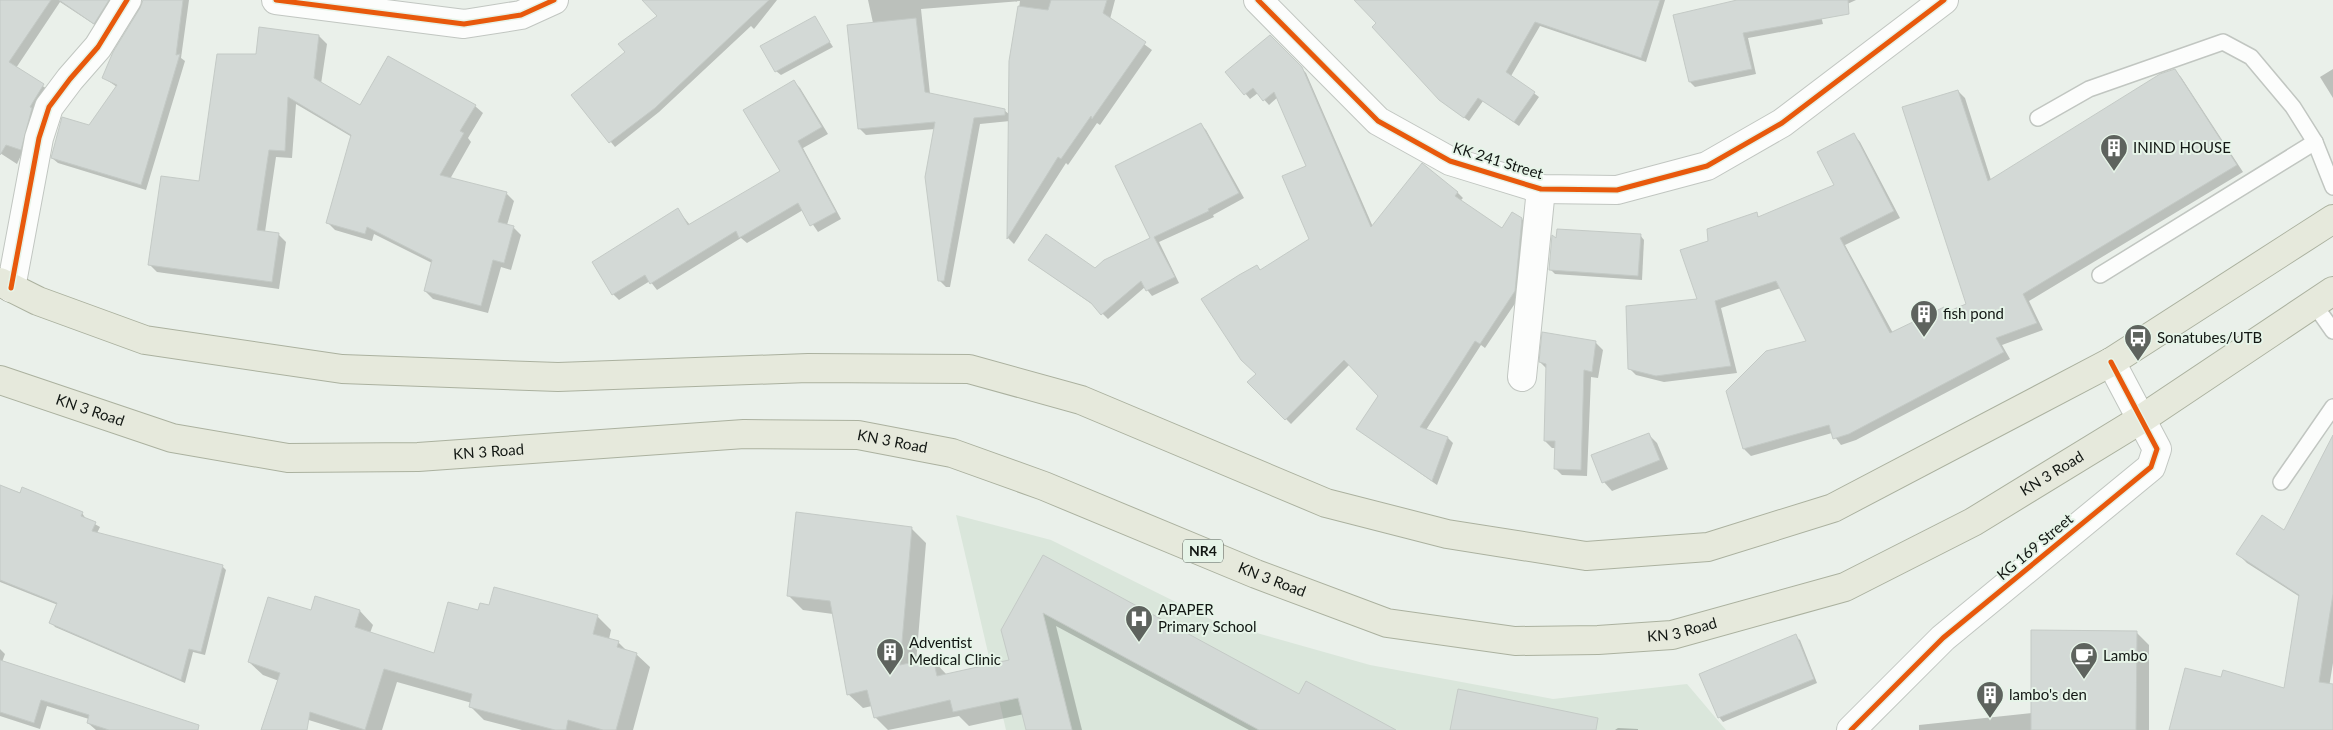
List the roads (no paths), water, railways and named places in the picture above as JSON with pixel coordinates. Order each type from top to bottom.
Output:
[{"type":"highway","points":[[6,285],[38,301],[145,340],[342,369],[558,377],[808,368],[969,369],[1081,400],[1326,503],[1447,534],[1586,556],[1708,547],[1833,508],[2111,362],[2333,219]]},
{"type":"highway","name":"KN 3 Road","points":[[0,380],[172,438],[288,458],[418,457],[744,434],[858,435],[952,453],[1044,486],[1256,574],[1388,623],[1515,641],[1672,635],[1845,587],[1973,522],[2143,418],[2323,297]]},
{"type":"street","points":[[6,285],[39,138],[49,107],[70,78],[98,47],[127,0]]},
{"type":"street","points":[[276,0],[464,24],[521,15],[554,0]]},
{"type":"street","name":"KK 241 Street","points":[[1258,0],[1378,121],[1450,162],[1541,189],[1617,190],[1707,166],[1782,123],[1944,0]]},
{"type":"street","points":[[1522,377],[1541,189]]},
{"type":"street","name":"KG 169 Street","points":[[1862,725],[1942,638],[2151,467],[2158,448],[2111,362]]},
{"type":"lane","points":[[2038,118],[2089,89],[2222,42],[2251,57],[2293,108],[2315,142],[2333,187]]},
{"type":"lane","points":[[2100,275],[2315,142]]},
{"type":"lane","points":[[2323,297],[2333,331]]},
{"type":"lane","points":[[2281,482],[2333,407]]},
{"type":"place","name":"ININD HOUSE","points":[[2114,172]]},
{"type":"place","name":"fish pond","points":[[1924,338]]},
{"type":"place","name":"Sonatubes/UTB","points":[[2138,362]]},
{"type":"place","name":"APAPER Primary School","points":[[1139,643]]},
{"type":"place","name":"Adventist Medical Clinic","points":[[890,676]]},
{"type":"place","name":"Lambo","points":[[2084,680]]},
{"type":"place","name":"lambo's den","points":[[1990,719]]}]
